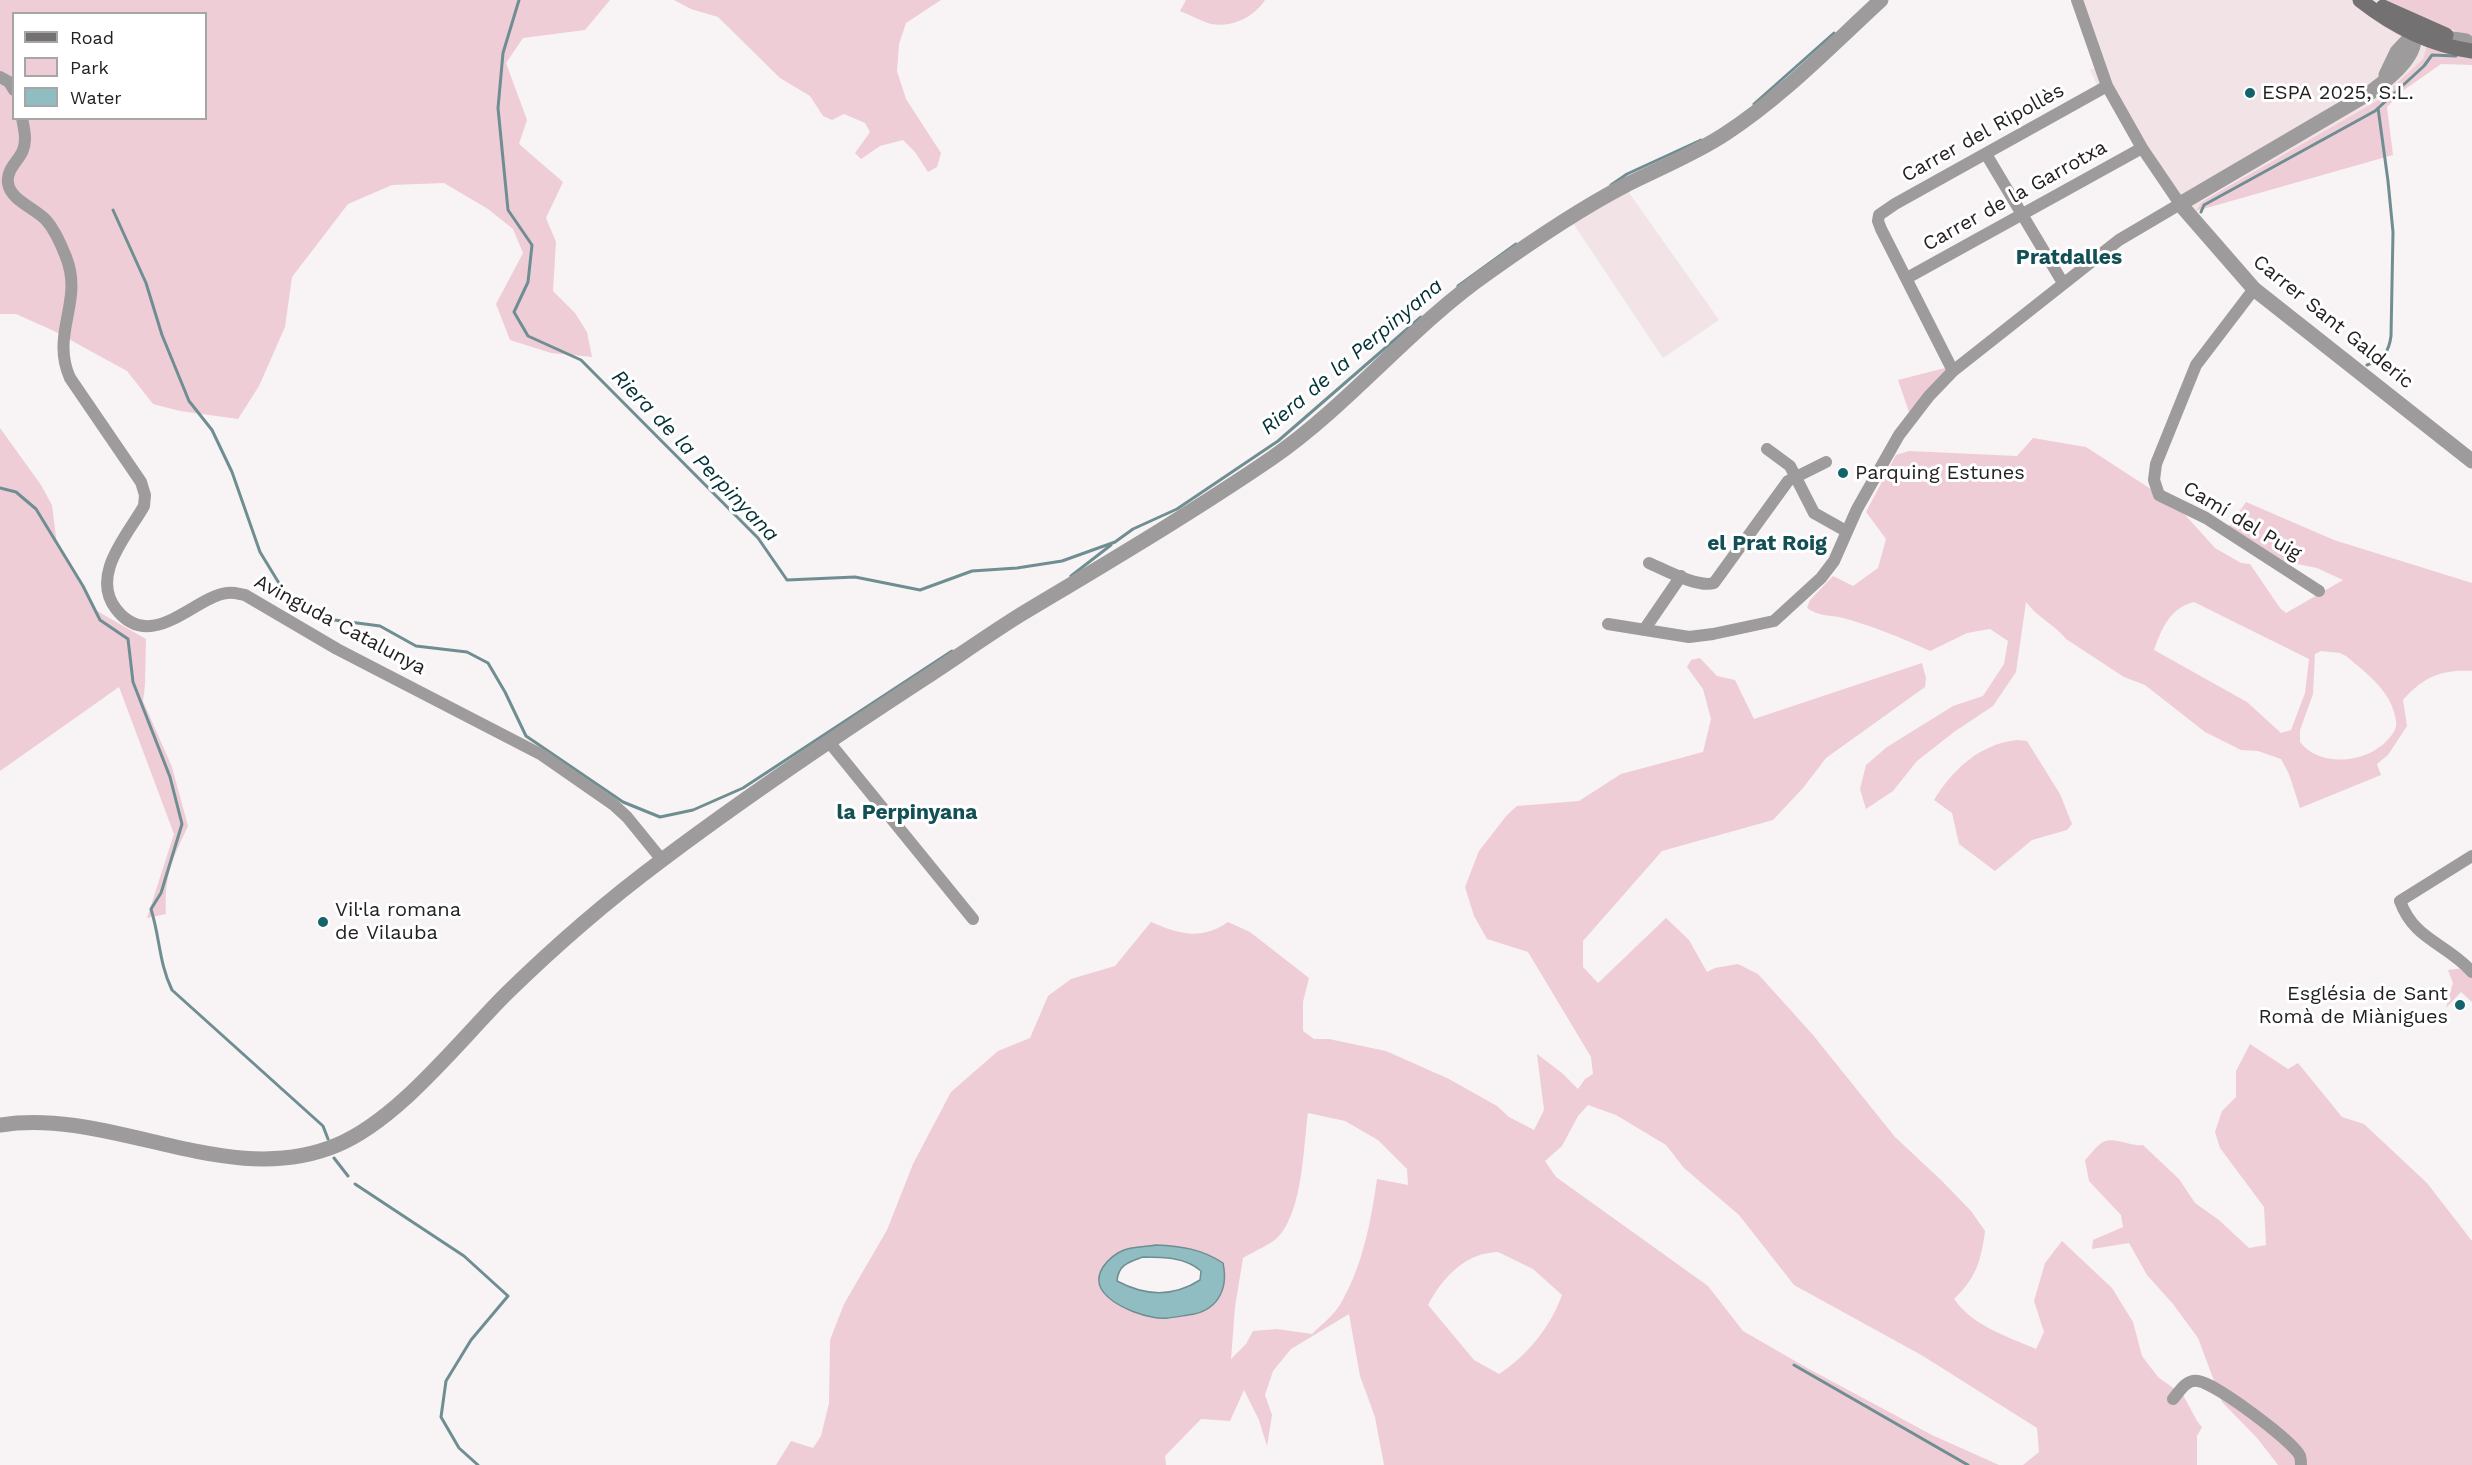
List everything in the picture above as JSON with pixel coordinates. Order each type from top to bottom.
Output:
[{"type":"main road","points":[[2360,0],[2386,19],[2413,34],[2440,43],[2470,45]]},
{"type":"main road","points":[[2374,2],[2470,45]]},
{"type":"street","points":[[0,1125],[25,1122],[61,1123],[212,1153],[256,1159],[298,1157],[336,1146],[374,1125],[404,1099],[551,952],[662,860],[829,742],[993,632],[1207,501],[1280,452],[1464,290],[1608,194],[1693,153],[1727,133],[1786,86],[1881,0]]},
{"type":"street","points":[[2077,0],[2107,86],[2142,148],[2180,204]]},
{"type":"street","points":[[2374,2],[2386,13],[2409,26],[2413,34]]},
{"type":"street","points":[[2386,19],[2403,54]]},
{"type":"street","points":[[2413,34],[2424,32],[2470,45]]},
{"type":"street","points":[[1608,624],[1703,636],[1774,621],[1821,578],[1834,561],[1846,531],[1899,435],[1929,396],[1953,371],[2135,229],[2381,84],[2403,54],[2413,34]]},
{"type":"street","points":[[2403,54],[2440,43]]},
{"type":"street","points":[[0,77],[9,82],[12,87]]},
{"type":"street","name":"Carrer del Ripollès","points":[[1907,278],[1881,229],[1878,221],[1879,215],[2107,86]]},
{"type":"street","name":"Avinguda Catalunya","points":[[22,120],[25,131],[24,150],[9,173],[8,182],[14,196],[48,223],[66,257],[72,286],[62,346],[65,368],[141,482],[145,495],[144,506],[106,574],[106,588],[116,609],[129,620],[144,626],[183,615],[220,594],[228,592],[245,595],[337,650],[542,755],[620,811],[662,860]]},
{"type":"street","name":"Carrer de la Garrotxa","points":[[1907,278],[2142,148]]},
{"type":"street","points":[[1986,154],[2020,215],[2063,283]]},
{"type":"street","name":"Carrer Sant Galderic","points":[[2180,204],[2254,289],[2472,461]]},
{"type":"street","points":[[1907,278],[1953,371]]},
{"type":"street","name":"Camí del Puig","points":[[2254,289],[2196,365],[2156,464],[2154,480],[2159,495],[2206,518],[2319,591]]},
{"type":"street","points":[[1767,449],[1790,466],[1814,513],[1846,531]]},
{"type":"street","points":[[1649,563],[1708,585],[1714,583],[1788,481],[1826,462]]},
{"type":"street","points":[[1644,630],[1681,576]]},
{"type":"street","points":[[829,742],[973,919]]},
{"type":"street","points":[[2472,856],[2400,901],[2405,915],[2418,932],[2455,955],[2472,972]]},
{"type":"street","points":[[2173,1399],[2186,1383],[2197,1380],[2208,1385],[2232,1399],[2280,1435],[2300,1455],[2301,1465]]},
{"type":"shaded area","points":[[2073,0],[2380,0],[2433,26],[2423,59],[2380,99],[2201,201],[2196,211],[2173,201],[2108,95],[2098,87],[2090,70],[2095,68]]},
{"type":"shaded area","points":[[1627,190],[1719,320],[1663,358],[1573,223]]},
{"type":"green space","points":[[0,0],[610,0],[585,30],[523,38],[506,63],[527,120],[519,144],[563,182],[546,218],[556,242],[553,291],[575,313],[587,332],[592,357],[551,353],[510,340],[496,304],[523,253],[513,229],[488,209],[444,183],[392,185],[348,204],[292,277],[285,327],[259,386],[238,419],[180,411],[153,404],[127,371],[54,331],[16,314],[0,314]]},
{"type":"green space","points":[[674,0],[941,0],[906,23],[899,44],[897,71],[906,99],[941,153],[937,167],[928,172],[915,152],[903,140],[880,146],[861,159],[855,153],[870,132],[865,123],[844,114],[832,120],[823,116],[810,96],[780,78],[718,17],[691,9]]},
{"type":"green space","points":[[1186,0],[1265,0],[1242,20],[1219,25],[1207,23],[1180,11]]},
{"type":"green space","points":[[2380,0],[2472,0],[2472,37],[2397,10]]},
{"type":"green space","points":[[2427,45],[2472,52],[2472,65],[2441,64],[2404,90],[2387,107],[2393,155],[2196,211],[2201,202],[2380,99],[2423,59]]},
{"type":"green space","points":[[1945,368],[1947,370],[1909,412],[1898,380]]},
{"type":"green space","points":[[0,428],[41,485],[52,505],[57,545],[97,611],[146,639],[143,701],[172,767],[188,826],[170,868],[166,889],[166,914],[147,918],[174,834],[119,687],[0,771]]},
{"type":"green space","points":[[2033,438],[2086,447],[2177,506],[2215,548],[2241,563],[2250,564],[2280,608],[2286,613],[2343,580],[2317,568],[2277,560],[2228,528],[2246,502],[2334,540],[2472,583],[2472,671],[2451,671],[2434,676],[2418,685],[2403,700],[2407,726],[2388,755],[2377,764],[2381,775],[2300,808],[2289,774],[2281,759],[2258,751],[2241,750],[2205,732],[2145,685],[2124,677],[2066,639],[2026,602],[2016,672],[1993,706],[1954,732],[1917,761],[1893,791],[1866,809],[1860,789],[1866,765],[1887,747],[1953,706],[1983,696],[2004,664],[2008,641],[1990,629],[1967,633],[1930,651],[1865,625],[1815,613],[1807,608],[1810,600],[1833,576],[1853,586],[1878,568],[1886,539],[1866,512],[1896,455],[1909,451],[2017,456]],"holes":[[[2194,602],[2309,659],[2305,693],[2291,730],[2281,733],[2247,702],[2154,650],[2168,620],[2179,609]],[[2321,651],[2346,656],[2377,684],[2394,710],[2395,730],[2381,746],[2370,753],[2358,757],[2332,759],[2309,751],[2300,742],[2300,730],[2313,694],[2315,654]]]},
{"type":"green space","points":[[1700,658],[1717,676],[1735,680],[1754,719],[1922,663],[1926,678],[1925,687],[1826,758],[1803,788],[1773,820],[1662,851],[1583,941],[1583,967],[1598,983],[1666,918],[1689,940],[1707,972],[1715,968],[1738,964],[1758,974],[1813,1035],[1895,1137],[1971,1211],[1985,1231],[1982,1251],[1976,1268],[1968,1284],[1954,1299],[1962,1308],[1980,1323],[2036,1349],[2044,1332],[2034,1301],[2045,1263],[2062,1241],[2112,1288],[2133,1322],[2142,1356],[2158,1377],[2183,1395],[2202,1427],[2197,1436],[2197,1465],[2023,1465],[2039,1452],[2037,1428],[1923,1356],[1794,1285],[1739,1215],[1684,1168],[1666,1145],[1616,1115],[1588,1105],[1578,1116],[1562,1146],[1545,1161],[1556,1177],[1708,1286],[1743,1331],[1932,1435],[1999,1465],[1384,1465],[1375,1417],[1360,1376],[1349,1314],[1291,1349],[1273,1371],[1265,1395],[1272,1415],[1267,1446],[1259,1420],[1244,1390],[1230,1421],[1201,1419],[1165,1456],[1166,1465],[776,1465],[791,1441],[813,1448],[821,1436],[829,1403],[830,1340],[844,1304],[887,1230],[913,1164],[951,1092],[998,1051],[1030,1038],[1048,996],[1071,979],[1115,966],[1151,922],[1190,934],[1208,932],[1228,922],[1250,932],[1309,978],[1303,1002],[1303,1031],[1314,1039],[1329,1039],[1386,1051],[1449,1079],[1534,1130],[1544,1110],[1537,1054],[1578,1089],[1585,1079],[1593,1074],[1591,1057],[1528,952],[1487,939],[1474,916],[1465,887],[1479,851],[1507,815],[1517,806],[1579,801],[1621,774],[1703,752],[1711,719],[1703,689],[1687,667],[1691,660]],"holes":[[[1308,1113],[1345,1121],[1378,1140],[1407,1169],[1408,1185],[1377,1179],[1369,1227],[1355,1274],[1341,1303],[1327,1320],[1312,1334],[1277,1329],[1253,1331],[1246,1344],[1231,1359],[1235,1307],[1243,1258],[1276,1239],[1287,1224],[1301,1178]],[[1498,1252],[1533,1269],[1562,1295],[1545,1329],[1519,1358],[1499,1374],[1474,1360],[1428,1305],[1456,1268],[1486,1253]],[[1143,1257],[1174,1259],[1201,1270],[1200,1281],[1169,1293],[1148,1293],[1117,1281],[1122,1266]]]},
{"type":"green space","points":[[2017,740],[2027,741],[2060,794],[2072,824],[2067,830],[2032,840],[1995,871],[1959,844],[1952,813],[1934,800],[1950,778],[1969,760],[1991,747]]},
{"type":"green space","points":[[2465,968],[2472,975],[2472,1002],[2461,992],[2446,1008],[2453,983],[2448,970]]},
{"type":"green space","points":[[2250,1044],[2288,1069],[2298,1063],[2342,1117],[2364,1124],[2427,1183],[2472,1241],[2472,1465],[2278,1465],[2257,1438],[2222,1402],[2198,1338],[2173,1304],[2147,1275],[2129,1243],[2092,1249],[2093,1240],[2123,1227],[2121,1215],[2089,1181],[2085,1160],[2101,1143],[2107,1140],[2143,1145],[2179,1179],[2195,1203],[2219,1220],[2249,1248],[2266,1245],[2264,1207],[2220,1148],[2215,1132],[2222,1111],[2236,1097],[2236,1071]]},
{"type":"water","points":[[1156,1245],[1191,1249],[1207,1254],[1223,1263],[1224,1283],[1213,1305],[1198,1313],[1156,1318],[1123,1307],[1105,1294],[1100,1286],[1099,1277],[1103,1267],[1112,1257],[1135,1247]],"holes":[[[1143,1257],[1174,1259],[1188,1263],[1201,1271],[1200,1280],[1179,1290],[1158,1293],[1138,1290],[1117,1281],[1125,1265]]]},
{"type":"waterway","name":"Riera de la Perpinyana","points":[[519,0],[503,53],[498,108],[508,210],[532,245],[528,282],[514,312],[528,336],[581,360],[758,538],[787,580],[855,577],[920,590],[972,571],[1017,568],[1062,561],[1115,542],[1133,529],[1177,509],[1278,441],[1421,317]]},
{"type":"waterway","name":"Riera de la Perpinyana","points":[[1754,104],[1834,33]]},
{"type":"waterway","points":[[2201,212],[2204,205],[2375,111],[2424,66],[2432,55],[2456,56]]},
{"type":"waterway","points":[[2367,365],[2384,355],[2389,347],[2391,336],[2393,232],[2378,108]]},
{"type":"waterway","name":"Riera de la Perpinyana","points":[[1611,185],[1627,174],[1701,140]]},
{"type":"waterway","points":[[113,210],[146,283],[162,335],[189,401],[212,430],[232,472],[260,552],[285,593],[319,618],[380,626],[416,646],[467,652],[488,663],[526,736],[623,802],[660,817],[693,810],[743,788],[952,651]]},
{"type":"waterway","name":"Riera de la Perpinyana","points":[[1458,286],[1516,244]]},
{"type":"waterway","points":[[0,488],[16,492],[36,509],[83,586],[100,620],[128,639],[133,682],[170,777],[182,824],[161,893],[151,909],[164,970],[172,990],[323,1126],[328,1139]]},
{"type":"waterway","points":[[1071,576],[1111,545]]},
{"type":"waterway","points":[[334,1158],[348,1176]]},
{"type":"waterway","points":[[355,1184],[464,1256],[508,1296],[471,1340],[446,1381],[441,1417],[459,1448],[478,1465]]},
{"type":"waterway","points":[[1794,1365],[1968,1465]]},
{"type":"place","name":"ESPA 2025, S.L.","points":[[2250,93]]},
{"type":"place","name":"Parquing Estunes","points":[[1843,473]]},
{"type":"place","name":"Vil·la romana de Vilauba","points":[[323,922]]},
{"type":"place","name":"Església de Sant Romà de Miànigues","points":[[2460,1005]]},
{"type":"district","name":"Pratdalles","points":[[2069,258]]},
{"type":"district","name":"el Prat Roig","points":[[1767,544]]},
{"type":"district","name":"la Perpinyana","points":[[907,813]]}]
